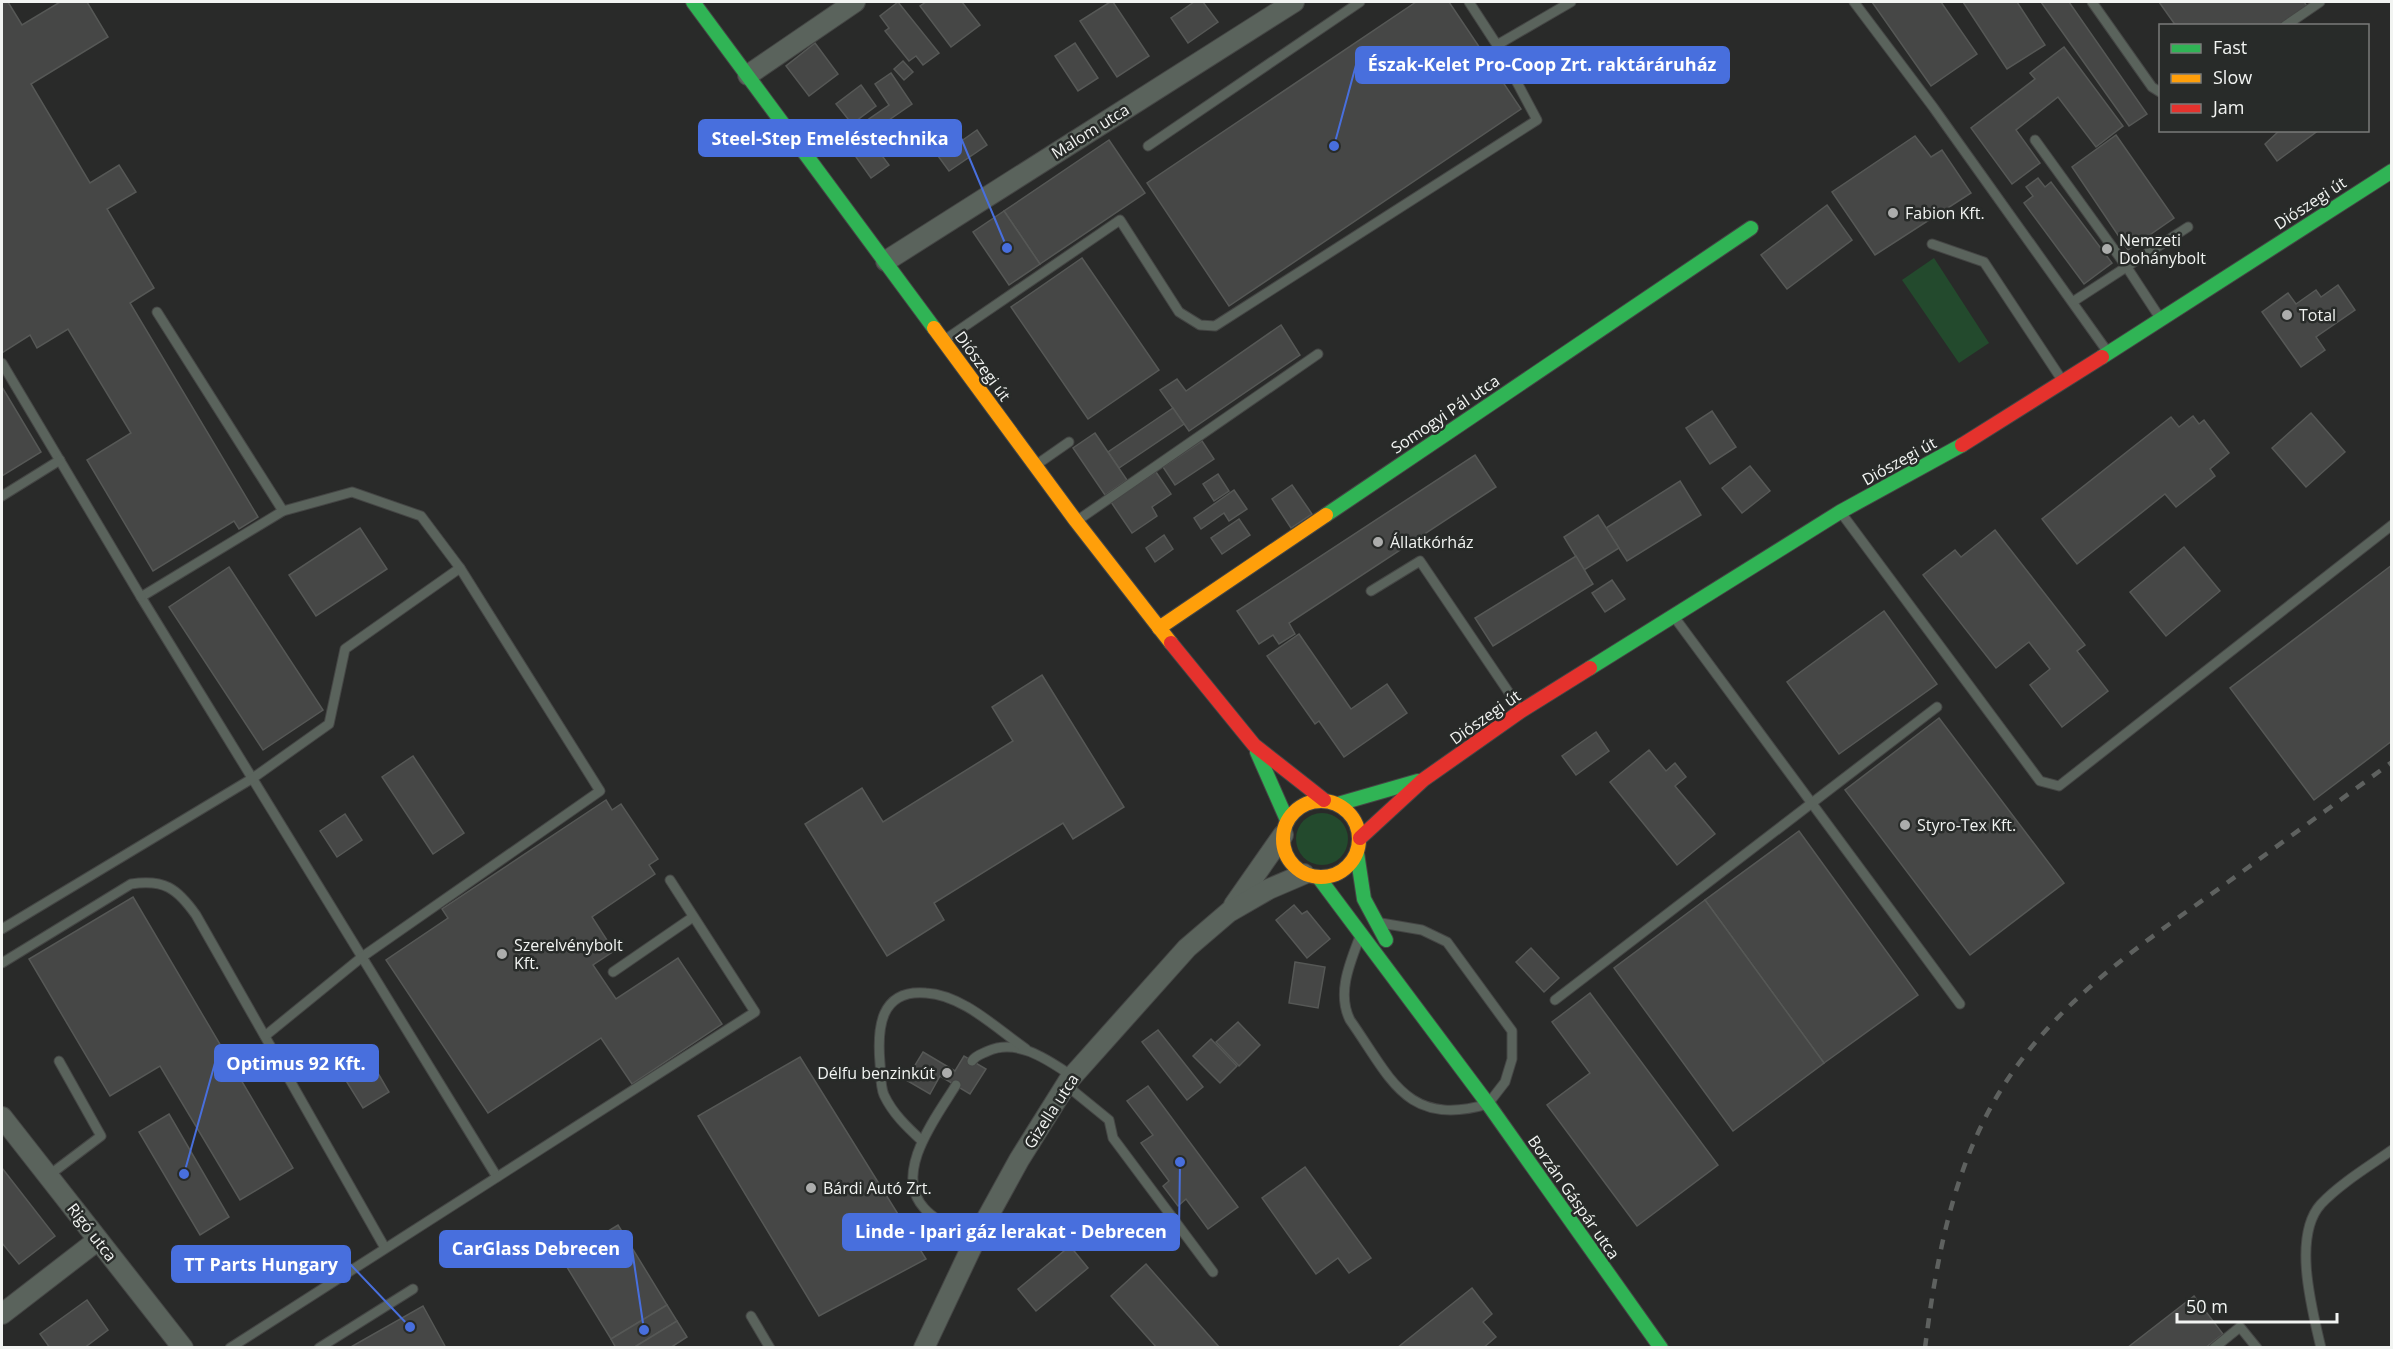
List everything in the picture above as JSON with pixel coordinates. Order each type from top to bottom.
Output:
[{"type":"main road","name":"Diószegi út","points":[[693,2],[1035,466],[1159,628],[1254,745],[1324,800]]},
{"type":"main road","name":"Diószegi út","points":[[1360,838],[1423,780],[1521,711],[1840,512],[1997,425],[2391,171]]},
{"type":"main road","name":"Somogyi Pál utca","points":[[1159,628],[1750,228]]},
{"type":"main road","name":"Diószegi út","points":[[1254,745],[1285,828]]},
{"type":"main road","name":"Diószegi út","points":[[1338,804],[1423,780]]},
{"type":"main road","points":[[1324,800],[1338,804],[1350,812],[1358,824],[1360,838],[1357,853],[1348,867],[1335,875],[1312,876],[1292,864],[1284,850],[1285,828],[1297,809],[1310,801],[1324,800]]},
{"type":"main road","name":"Borzán Gáspár utca","points":[[1357,853],[1360,890],[1459,1066]]},
{"type":"main road","name":"Borzán Gáspár utca","points":[[1312,876],[1362,932],[1661,1347]]},
{"type":"street","points":[[748,75],[855,2]]},
{"type":"street","name":"Malom utca","points":[[886,261],[952,226],[1294,2]]},
{"type":"street","name":"Gizella utca","points":[[1229,912],[1285,828]]},
{"type":"street","name":"Gizella utca","points":[[924,1347],[975,1240],[1019,1160],[1069,1080],[1187,948],[1229,912],[1269,890],[1312,876]]},
{"type":"street","name":"Rigó utca","points":[[2,1117],[183,1347]]},
{"type":"street","points":[[2,1314],[98,1240]]},
{"type":"lane","points":[[1148,146],[1360,2]]},
{"type":"lane","points":[[944,340],[1000,297],[1120,220],[1179,312],[1200,325],[1215,326],[1537,120],[1497,45],[1469,2]]},
{"type":"lane","points":[[1497,45],[1570,2]]},
{"type":"lane","points":[[1854,2],[2074,301],[2108,353]]},
{"type":"lane","points":[[2092,2],[2152,87],[2159,91]]},
{"type":"lane","points":[[2288,24],[2320,2]]},
{"type":"lane","points":[[2035,141],[2126,266],[2160,318]]},
{"type":"lane","points":[[2074,301],[2188,227]]},
{"type":"lane","points":[[1932,244],[1984,262],[2063,382]]},
{"type":"lane","points":[[158,312],[284,511]]},
{"type":"lane","points":[[1076,521],[1318,354]]},
{"type":"lane","points":[[2,363],[141,597],[497,1176]]},
{"type":"lane","points":[[1035,466],[1069,442]]},
{"type":"lane","points":[[2,496],[60,460]]},
{"type":"lane","points":[[141,597],[284,511],[352,492],[421,516],[460,568],[600,791],[362,957],[265,1036]]},
{"type":"lane","points":[[1840,512],[2040,781],[2059,786],[2391,525]]},
{"type":"lane","points":[[1371,591],[1420,561],[1521,711]]},
{"type":"lane","points":[[2,929],[253,778],[329,724],[345,649],[460,568]]},
{"type":"lane","points":[[1674,616],[1960,1004]]},
{"type":"lane","points":[[1555,1000],[1936,707]]},
{"type":"lane","points":[[230,1347],[755,1012],[670,880]]},
{"type":"lane","points":[[2,963],[131,884],[153,881],[180,893],[386,1248]]},
{"type":"lane","points":[[614,972],[693,917]]},
{"type":"lane","points":[[1362,932],[1346,980],[1343,1006],[1350,1020],[1406,1098],[1433,1110],[1448,1112],[1488,1104],[1505,1082],[1512,1059],[1512,1031],[1447,942],[1422,930],[1376,922]]},
{"type":"lane","points":[[922,1141],[901,1122],[883,1093],[878,1028],[887,1005],[904,996],[925,992],[946,997],[1069,1080],[1109,1120],[1113,1138],[1213,1272]]},
{"type":"lane","points":[[972,1061],[976,1056],[997,1047],[1026,1049]]},
{"type":"lane","points":[[48,1176],[101,1136],[59,1060]]},
{"type":"lane","points":[[956,1085],[922,1141],[913,1168],[912,1183],[924,1208],[975,1240]]},
{"type":"lane","points":[[2321,1347],[2313,1312],[2306,1230],[2320,1205],[2391,1150]]},
{"type":"lane","points":[[318,1347],[413,1289]]},
{"type":"lane","points":[[751,1316],[770,1347]]},
{"type":"lane","points":[[2214,1347],[2240,1327],[2257,1347]]},
{"type":"green space","points":[[1934,258],[1989,343],[1959,363],[1902,280]]},
{"type":"green space","points":[[1322,813],[1332,815],[1340,821],[1346,829],[1348,839],[1346,849],[1340,857],[1332,863],[1322,865],[1312,863],[1304,857],[1298,849],[1296,839],[1298,829],[1304,821],[1312,815]]},
{"type":"building","points":[[2,2],[8,2],[22,25],[60,2],[87,2],[108,37],[31,84],[90,183],[119,165],[136,192],[107,209],[154,288],[130,303],[258,517],[239,529],[234,521],[153,571],[87,460],[131,433],[68,329],[37,348],[30,335],[2,353]]},
{"type":"building","points":[[898,2],[939,53],[923,65],[916,56],[909,61],[885,31],[889,28],[880,16]]},
{"type":"building","points":[[926,2],[962,2],[980,25],[951,47],[920,6]]},
{"type":"building","points":[[1113,2],[1149,56],[1117,77],[1080,21]]},
{"type":"building","points":[[1194,2],[1203,2],[1218,22],[1188,43],[1171,18]]},
{"type":"building","points":[[1416,2],[1449,2],[1521,109],[1229,306],[1147,183]]},
{"type":"building","points":[[1872,2],[1941,2],[1977,54],[1931,86]]},
{"type":"building","points":[[1963,2],[2017,2],[2045,45],[2007,69]]},
{"type":"building","points":[[2041,2],[2069,2],[2147,114],[2129,126]]},
{"type":"building","points":[[2159,2],[2304,2],[2307,6],[2283,24],[2175,24]]},
{"type":"building","points":[[815,43],[838,74],[809,96],[786,66]]},
{"type":"building","points":[[1075,43],[1098,78],[1078,91],[1055,56]]},
{"type":"building","points":[[2064,47],[2123,126],[2096,147],[2058,97],[2016,130],[2040,163],[2012,184],[1971,128],[2035,79],[2030,73]]},
{"type":"building","points":[[903,61],[913,72],[904,80],[894,69]]},
{"type":"building","points":[[891,73],[912,104],[873,131],[866,121],[889,105],[875,84]]},
{"type":"building","points":[[861,85],[876,106],[852,124],[836,104]]},
{"type":"building","points":[[887,124],[896,135],[877,149],[889,165],[871,178],[851,150]]},
{"type":"building","points":[[977,130],[987,145],[949,171],[938,156],[943,152],[938,146],[945,141],[950,149]]},
{"type":"building","points":[[2278,132],[2316,132],[2277,161],[2265,144]]},
{"type":"building","points":[[2116,135],[2174,218],[2128,250],[2072,167]]},
{"type":"building","name":"Fabion Kft.","points":[[1915,136],[1931,157],[1942,150],[1971,193],[1875,255],[1832,192]]},
{"type":"building","points":[[1109,140],[1145,193],[1040,264],[1004,211]]},
{"type":"building","points":[[2038,178],[2045,187],[2051,182],[2112,263],[2084,284],[2024,203],[2033,196],[2026,187]]},
{"type":"building","points":[[1827,205],[1852,240],[1787,289],[1761,255]]},
{"type":"building","points":[[1004,211],[1040,264],[1009,285],[973,232]]},
{"type":"building","points":[[1082,258],[1159,370],[1088,419],[1011,307]]},
{"type":"building","points":[[2338,285],[2355,310],[2316,337],[2325,350],[2301,367],[2262,312],[2288,293],[2296,304],[2316,290],[2321,297]]},
{"type":"building","points":[[1281,325],[1300,355],[1189,431],[1160,390],[1177,379],[1186,391]]},
{"type":"building","points":[[2,387],[41,452],[2,476]]},
{"type":"building","points":[[1173,408],[1184,424],[1119,468],[1108,452]]},
{"type":"building","points":[[1712,411],[1736,447],[1710,464],[1686,428]]},
{"type":"building","points":[[2311,413],[2345,452],[2306,487],[2272,448]]},
{"type":"building","points":[[2193,416],[2199,424],[2204,420],[2229,453],[2210,469],[2215,476],[2176,507],[2165,494],[2077,564],[2042,519],[2171,417],[2179,427]]},
{"type":"building","points":[[1095,433],[1127,480],[1105,495],[1073,448]]},
{"type":"building","points":[[1202,441],[1214,459],[1175,485],[1163,467]]},
{"type":"building","name":"Állatkórház","points":[[1475,455],[1496,487],[1289,623],[1295,634],[1279,644],[1273,635],[1259,644],[1237,611]]},
{"type":"building","points":[[1750,466],[1770,491],[1742,513],[1722,488]]},
{"type":"building","points":[[1156,472],[1171,494],[1152,507],[1157,516],[1132,533],[1111,502]]},
{"type":"building","points":[[1218,474],[1229,491],[1214,501],[1203,484]]},
{"type":"building","points":[[1680,481],[1701,515],[1627,561],[1606,528]]},
{"type":"building","points":[[1292,485],[1312,514],[1291,528],[1272,499]]},
{"type":"building","points":[[1234,490],[1247,509],[1229,521],[1224,513],[1201,529],[1194,518]]},
{"type":"building","points":[[1598,515],[1619,548],[1584,570],[1564,537]]},
{"type":"building","points":[[1239,519],[1250,535],[1222,554],[1211,538]]},
{"type":"building","points":[[360,528],[387,569],[316,616],[289,575]]},
{"type":"building","points":[[1995,530],[2085,645],[2077,651],[2108,691],[2062,727],[2030,685],[2050,669],[2029,642],[1996,668],[1923,575],[1955,550],[1961,557]]},
{"type":"building","points":[[1164,535],[1173,549],[1155,562],[1146,548]]},
{"type":"building","points":[[2184,547],[2220,591],[2166,636],[2130,592]]},
{"type":"building","points":[[1576,556],[1593,584],[1493,646],[1475,618]]},
{"type":"building","points":[[2392,565],[2392,741],[2314,800],[2230,688]]},
{"type":"building","points":[[229,567],[323,710],[263,750],[169,607]]},
{"type":"building","points":[[1612,580],[1625,599],[1605,612],[1592,593]]},
{"type":"building","points":[[1884,611],[1937,684],[1839,754],[1787,682]]},
{"type":"building","points":[[1299,634],[1351,709],[1387,684],[1407,713],[1344,757],[1319,721],[1315,724],[1267,656]]},
{"type":"building","points":[[1042,675],[1124,807],[1073,839],[1063,823],[934,903],[944,920],[887,956],[805,824],[862,788],[883,822],[1013,741],[992,707]]},
{"type":"building","points":[[1939,718],[2064,883],[1970,955],[1845,790]]},
{"type":"building","points":[[1596,732],[1609,751],[1576,775],[1562,756]]},
{"type":"building","points":[[1649,750],[1666,771],[1675,763],[1686,777],[1675,786],[1715,834],[1677,865],[1610,782]]},
{"type":"building","points":[[413,756],[464,833],[433,854],[382,777]]},
{"type":"building","name":"Szerelvénybolt Kft.","points":[[606,800],[612,810],[621,804],[658,859],[649,865],[655,874],[592,917],[614,951],[593,965],[616,999],[678,958],[722,1024],[632,1084],[601,1038],[488,1113],[386,960],[448,918],[442,909]]},
{"type":"building","points":[[345,814],[362,840],[337,857],[320,831]]},
{"type":"building","points":[[1799,831],[1918,995],[1824,1063],[1705,900]]},
{"type":"building","points":[[133,897],[293,1168],[240,1200],[160,1066],[110,1096],[29,959]]},
{"type":"building","points":[[1705,900],[1824,1063],[1733,1131],[1614,968]]},
{"type":"building","points":[[1294,905],[1302,914],[1307,911],[1330,939],[1307,958],[1276,920]]},
{"type":"building","points":[[1531,948],[1559,978],[1544,992],[1516,962]]},
{"type":"building","points":[[1295,962],[1325,967],[1318,1008],[1289,1003]]},
{"type":"building","points":[[1590,993],[1718,1165],[1637,1226],[1547,1105],[1590,1073],[1552,1022]]},
{"type":"building","points":[[1238,1022],[1260,1045],[1239,1066],[1216,1042]]},
{"type":"building","points":[[1158,1030],[1203,1087],[1187,1100],[1142,1042]]},
{"type":"building","points":[[1211,1039],[1237,1066],[1220,1083],[1193,1056]]},
{"type":"building","name":"Délfu benzinkút","points":[[923,1052],[955,1071],[964,1056],[986,1069],[970,1094],[940,1076],[930,1094],[906,1080]]},
{"type":"building","name":"Bárdi Autó Zrt.","points":[[800,1057],[926,1259],[819,1316],[698,1116]]},
{"type":"building","points":[[372,1063],[389,1092],[363,1108],[345,1079]]},
{"type":"building","points":[[1148,1086],[1238,1207],[1208,1229],[1186,1199],[1178,1206],[1163,1186],[1169,1181],[1141,1143],[1153,1135],[1127,1101]]},
{"type":"building","points":[[169,1114],[229,1217],[200,1235],[139,1132]]},
{"type":"building","points":[[1305,1167],[1371,1258],[1349,1273],[1338,1258],[1316,1274],[1262,1198]]},
{"type":"building","points":[[2,1168],[55,1236],[19,1264],[2,1243]]},
{"type":"building","points":[[618,1225],[667,1305],[611,1339],[562,1259]]},
{"type":"building","points":[[1070,1246],[1088,1268],[1036,1311],[1018,1289]]},
{"type":"building","points":[[1146,1264],[1220,1348],[1157,1348],[1111,1296]]},
{"type":"building","points":[[1472,1288],[1492,1314],[1483,1322],[1496,1337],[1483,1348],[1397,1348]]},
{"type":"building","points":[[2194,1296],[2223,1334],[2205,1348],[2127,1348]]},
{"type":"building","points":[[87,1300],[108,1330],[84,1348],[50,1348],[40,1334]]},
{"type":"building","points":[[667,1305],[677,1321],[633,1348],[616,1348],[611,1339]]},
{"type":"building","points":[[423,1306],[446,1348],[349,1348]]},
{"type":"building","points":[[677,1321],[687,1337],[670,1348],[633,1348]]},
{"type":"railway","points":[[1925,1348],[1941,1249],[1958,1184],[1983,1122],[2020,1061],[2071,1005],[2128,955],[2392,762]]},
{"type":"traffic: fast","points":[[693,2],[934,328]]},
{"type":"traffic: fast","points":[[2102,357],[2392,171]]},
{"type":"traffic: fast","points":[[1326,515],[1751,228]]},
{"type":"traffic: fast","points":[[1590,668],[1840,512],[1962,445]]},
{"type":"traffic: fast","points":[[1257,752],[1287,820]]},
{"type":"traffic: fast","points":[[1338,804],[1418,781]]},
{"type":"traffic: fast","points":[[1357,853],[1364,899],[1386,940]]},
{"type":"traffic: fast","points":[[1319,878],[1488,1104],[1661,1348]]},
{"type":"traffic: slow","points":[[934,328],[1076,521],[1171,643]]},
{"type":"traffic: slow","points":[[1159,628],[1326,515]]},
{"type":"traffic: slow","points":[[1329,801],[1342,807],[1353,818],[1359,831],[1359,839],[1357,854],[1342,871],[1329,877],[1313,877],[1300,871],[1285,854],[1283,831],[1289,818],[1306,803],[1329,801]]},
{"type":"traffic: jam","points":[[1962,445],[2102,357]]},
{"type":"traffic: jam","points":[[1171,643],[1254,745],[1324,800]]},
{"type":"traffic: jam","points":[[1360,838],[1423,780],[1521,711],[1590,668]]},
{"type":"place","name":"Észak-Kelet Pro-Coop Zrt. raktáráruház","points":[[1334,146]]},
{"type":"place","name":"Fabion Kft.","points":[[1893,213]]},
{"type":"place","name":"Steel-Step Emeléstechnika","points":[[1007,248]]},
{"type":"place","name":"Nemzeti Dohánybolt","points":[[2107,249]]},
{"type":"place","name":"Total","points":[[2287,315]]},
{"type":"place","name":"Állatkórház","points":[[1378,542]]},
{"type":"place","name":"Styro-Tex Kft.","points":[[1905,825]]},
{"type":"place","name":"Szerelvénybolt Kft.","points":[[502,954]]},
{"type":"place","name":"Délfu benzinkút","points":[[947,1073]]},
{"type":"place","name":"Linde - Ipari gáz lerakat - Debrecen","points":[[1180,1162]]},
{"type":"place","name":"Optimus 92 Kft.","points":[[184,1174]]},
{"type":"place","name":"Bárdi Autó Zrt.","points":[[811,1188]]},
{"type":"place","name":"TT Parts Hungary","points":[[410,1327]]},
{"type":"place","name":"CarGlass Debrecen","points":[[644,1330]]}]
